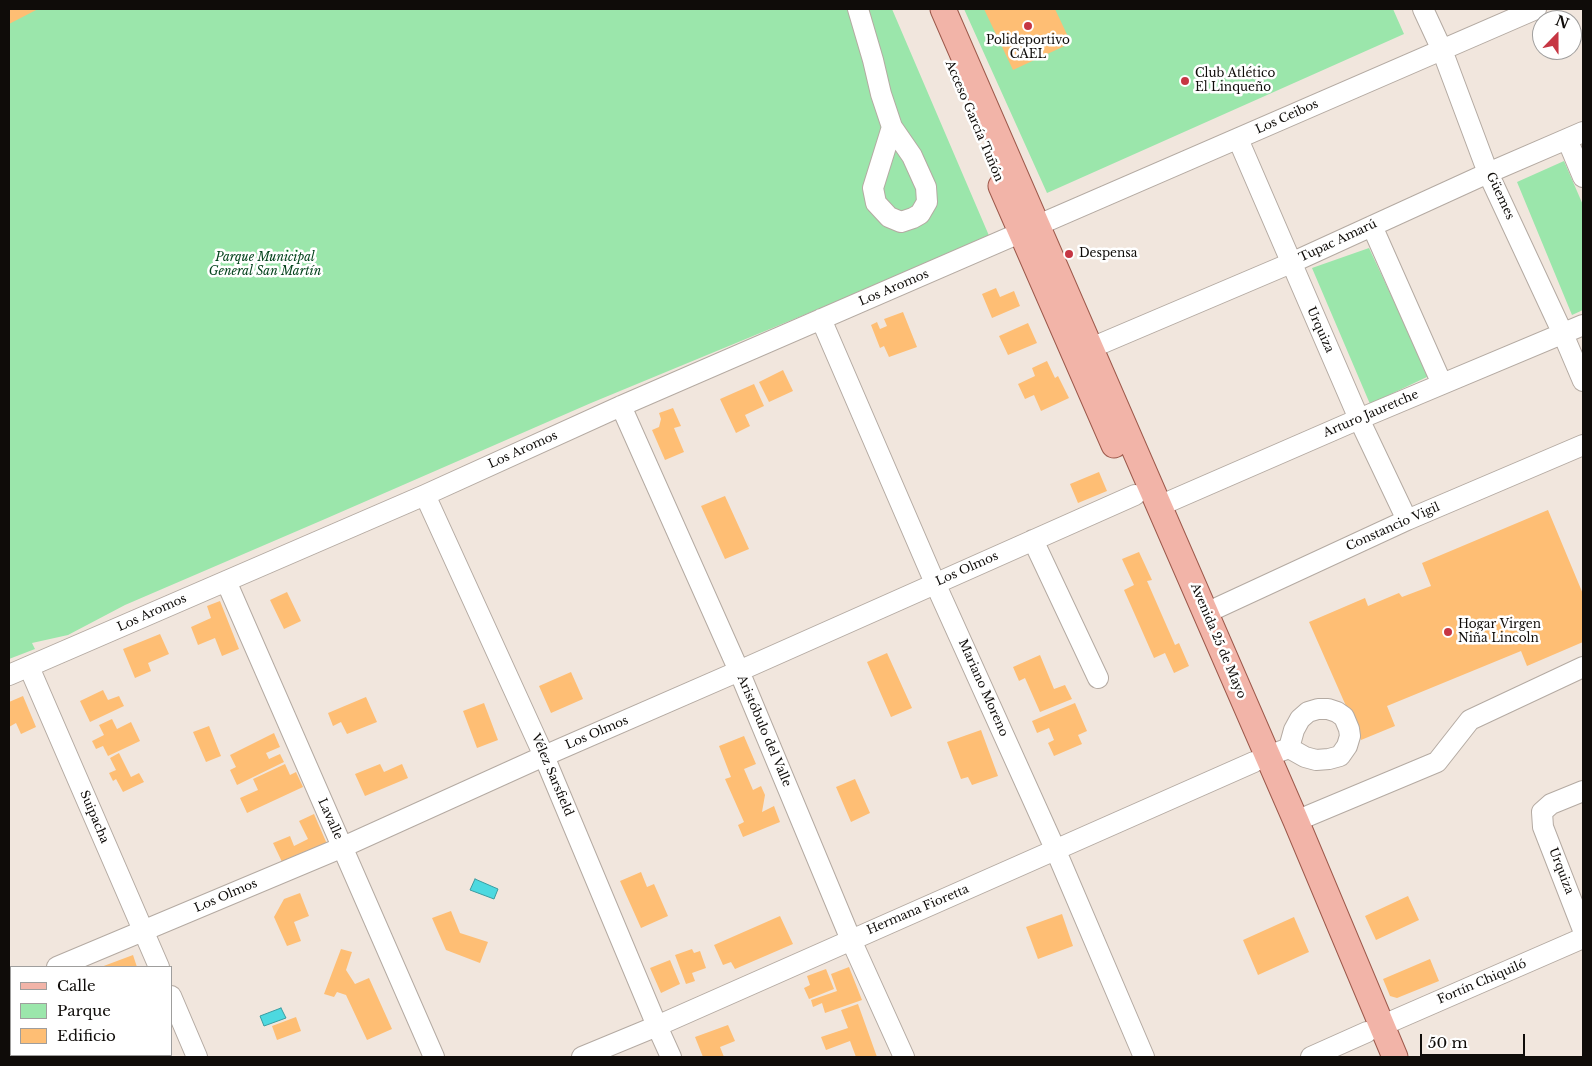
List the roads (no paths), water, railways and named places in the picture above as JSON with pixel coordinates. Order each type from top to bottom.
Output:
[{"type":"main road","name":"Acceso García Tuñón","points":[[926,9],[1029,229]]},
{"type":"main road","name":"Acceso García Tuñón","points":[[943,9],[1029,229]]},
{"type":"main road","name":"Avenida 25 de Mayo","points":[[1029,229],[1091,348],[1147,500],[1206,613],[1270,756],[1374,1029],[1378,1057]]},
{"type":"main road","name":"Avenida 25 de Mayo","points":[[1029,229],[1147,500],[1270,756],[1374,1029],[1395,1057]]},
{"type":"street","points":[[858,9],[892,127]]},
{"type":"street","name":"Güemes","points":[[1423,9],[1442,50],[1488,173],[1583,381]]},
{"type":"street","name":"Los Ceibos","points":[[1029,229],[1536,9]]},
{"type":"street","points":[[1575,136],[1583,177]]},
{"type":"street","name":"Tupac Amarú","points":[[1091,348],[1291,263],[1488,173],[1575,136]]},
{"type":"street","name":"Urquiza","points":[[1238,139],[1359,419],[1407,520]]},
{"type":"street","points":[[1372,226],[1442,384]]},
{"type":"street","name":"Los Aromos","points":[[9,675],[425,495],[621,406],[1029,229]]},
{"type":"street","name":"Mariano Moreno","points":[[821,319],[935,583],[1056,851],[1144,1057]]},
{"type":"street","name":"Arturo Jauretche","points":[[1147,500],[1359,419],[1583,325]]},
{"type":"street","name":"Aristóbulo del Valle","points":[[621,406],[739,671],[851,940],[904,1057]]},
{"type":"street","name":"Constancio Vigil","points":[[1206,613],[1407,520],[1583,445]]},
{"type":"street","name":"Vélez Sarsfield","points":[[425,495],[544,756],[657,1026],[672,1057]]},
{"type":"street","name":"Los Olmos","points":[[58,966],[343,848],[544,756],[1033,540],[1147,500]]},
{"type":"street","points":[[1033,540],[1098,678]]},
{"type":"street","name":"Lavalle","points":[[226,581],[434,1057]]},
{"type":"street","name":"Suipacha","points":[[29,667],[159,966]]},
{"type":"street","points":[[1296,821],[1438,762],[1470,720],[1583,667]]},
{"type":"street","name":"Hermana Fioretta","points":[[582,1057],[657,1026],[1270,756]]},
{"type":"street","name":"Urquiza","points":[[1583,791],[1551,804],[1542,812],[1543,827],[1583,930]]},
{"type":"street","name":"Fortín Chiquiló","points":[[1311,1057],[1583,938]]},
{"type":"street","points":[[172,998],[197,1057]]},
{"type":"water","points":[[475,879],[498,889],[494,899],[470,890]]},
{"type":"water","points":[[281,1008],[286,1018],[264,1026],[260,1016]]},
{"type":"place","name":"Polideportivo CAEL","points":[[1028,26]]},
{"type":"place","name":"Club Atlético El Linqueño","points":[[1185,81]]},
{"type":"place","name":"Despensa","points":[[1069,254]]},
{"type":"place","name":"Hogar Virgen Niña Lincoln","points":[[1448,632]]},
{"type":"park label","name":"Parque Municipal General San Martín","points":[[265,265]]}]
